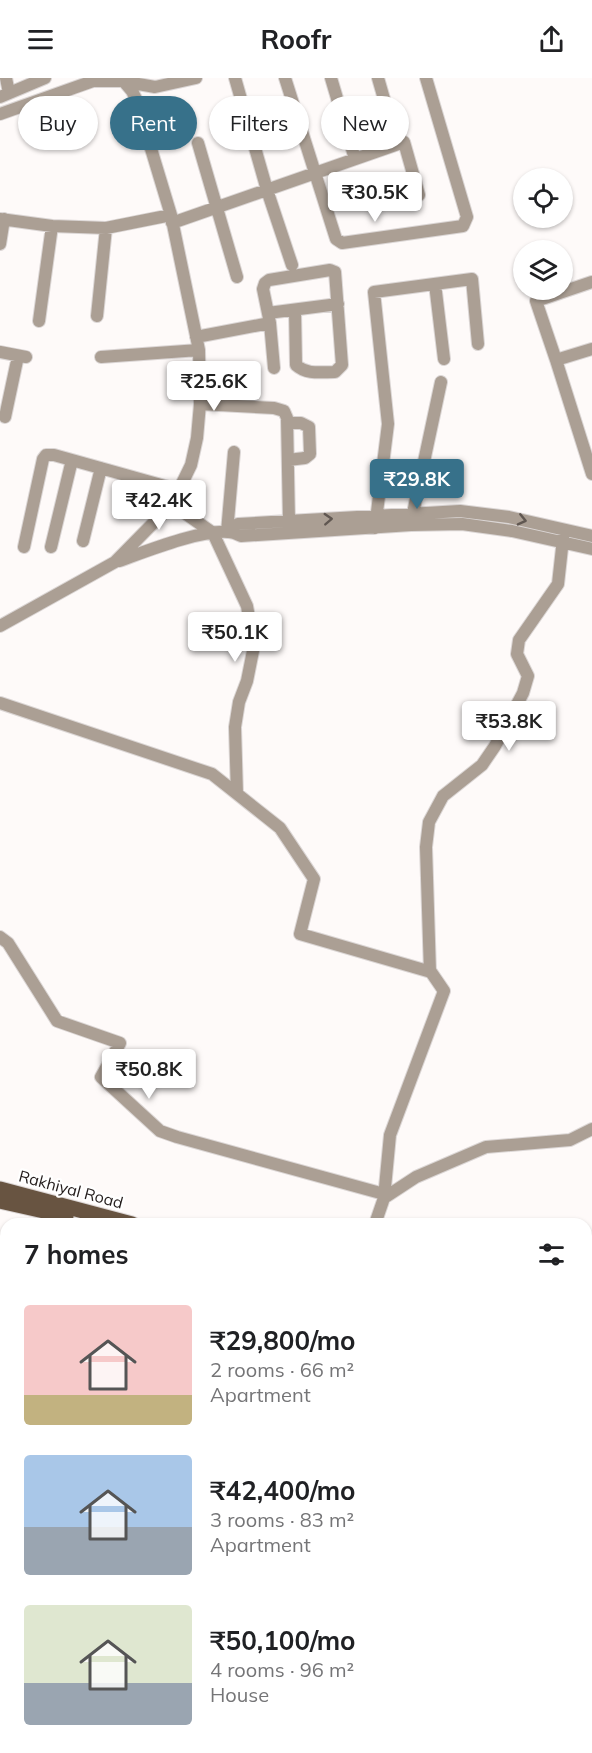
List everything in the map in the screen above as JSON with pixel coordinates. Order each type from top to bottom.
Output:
[{"type":"main road","name":"Rakhiyal Road","points":[[0,1189],[109,1218]]},
{"type":"main road","points":[[0,1201],[72,1218]]},
{"type":"street","points":[[6,78],[5,95],[45,78]]},
{"type":"street","points":[[0,114],[93,81],[121,79],[136,84],[162,87],[196,78]]},
{"type":"street","points":[[235,78],[267,190],[292,265]]},
{"type":"street","points":[[285,78],[336,238],[342,243],[464,226],[467,218],[426,78]]},
{"type":"street","points":[[331,78],[355,159]]},
{"type":"street","points":[[378,78],[383,96]]},
{"type":"street","points":[[115,562],[172,504],[191,465],[197,438],[200,404],[199,350],[172,219],[136,84]]},
{"type":"street","points":[[198,143],[237,277]]},
{"type":"street","points":[[0,244],[2,219],[52,226],[106,228],[172,219],[218,207],[380,150]]},
{"type":"street","points":[[406,150],[419,195]]},
{"type":"street","points":[[39,321],[52,226]]},
{"type":"street","points":[[97,316],[106,228]]},
{"type":"street","points":[[274,368],[269,318],[263,289],[266,283],[269,280],[330,270],[335,272],[342,365],[335,372],[303,371],[296,365],[295,310]]},
{"type":"street","points":[[376,522],[388,424],[374,292],[472,279],[478,344]]},
{"type":"street","points":[[592,282],[536,301],[592,474]]},
{"type":"street","points":[[435,284],[444,358]]},
{"type":"street","points":[[196,336],[295,310],[338,304]]},
{"type":"street","points":[[556,360],[592,349]]},
{"type":"street","points":[[101,357],[199,350]]},
{"type":"street","points":[[0,352],[22,356],[5,417]]},
{"type":"street","points":[[413,513],[441,382]]},
{"type":"street","points":[[200,404],[274,408],[284,411],[288,423],[289,522]]},
{"type":"street","points":[[288,423],[301,423],[309,427],[310,434],[310,454],[305,458],[288,460]]},
{"type":"street","points":[[229,531],[234,452]]},
{"type":"street","points":[[24,547],[43,459],[46,455],[54,455],[179,490]]},
{"type":"street","points":[[51,547],[72,460]]},
{"type":"street","points":[[83,541],[101,468]]},
{"type":"street","points":[[125,501],[132,477]]},
{"type":"street","points":[[172,504],[213,532],[247,606],[254,646],[247,681],[238,702],[234,727],[237,794]]},
{"type":"street","points":[[0,626],[115,562],[163,545],[213,532],[229,531],[241,537],[376,522],[413,513],[460,511],[509,517],[592,536]]},
{"type":"street","points":[[229,531],[238,524],[289,522],[462,524],[512,531],[592,549]]},
{"type":"street","points":[[430,972],[426,847],[429,822],[443,796],[482,765],[495,746],[523,693],[528,676],[518,654],[519,639],[558,584],[564,530]]},
{"type":"street","points":[[0,703],[212,774],[280,828],[315,879],[300,934],[430,972],[444,990],[390,1135],[384,1196],[377,1218]]},
{"type":"street","points":[[0,937],[8,942],[57,1021],[120,1044],[101,1077],[160,1131],[177,1137],[384,1196],[416,1177],[486,1147],[570,1140],[592,1129]]}]
